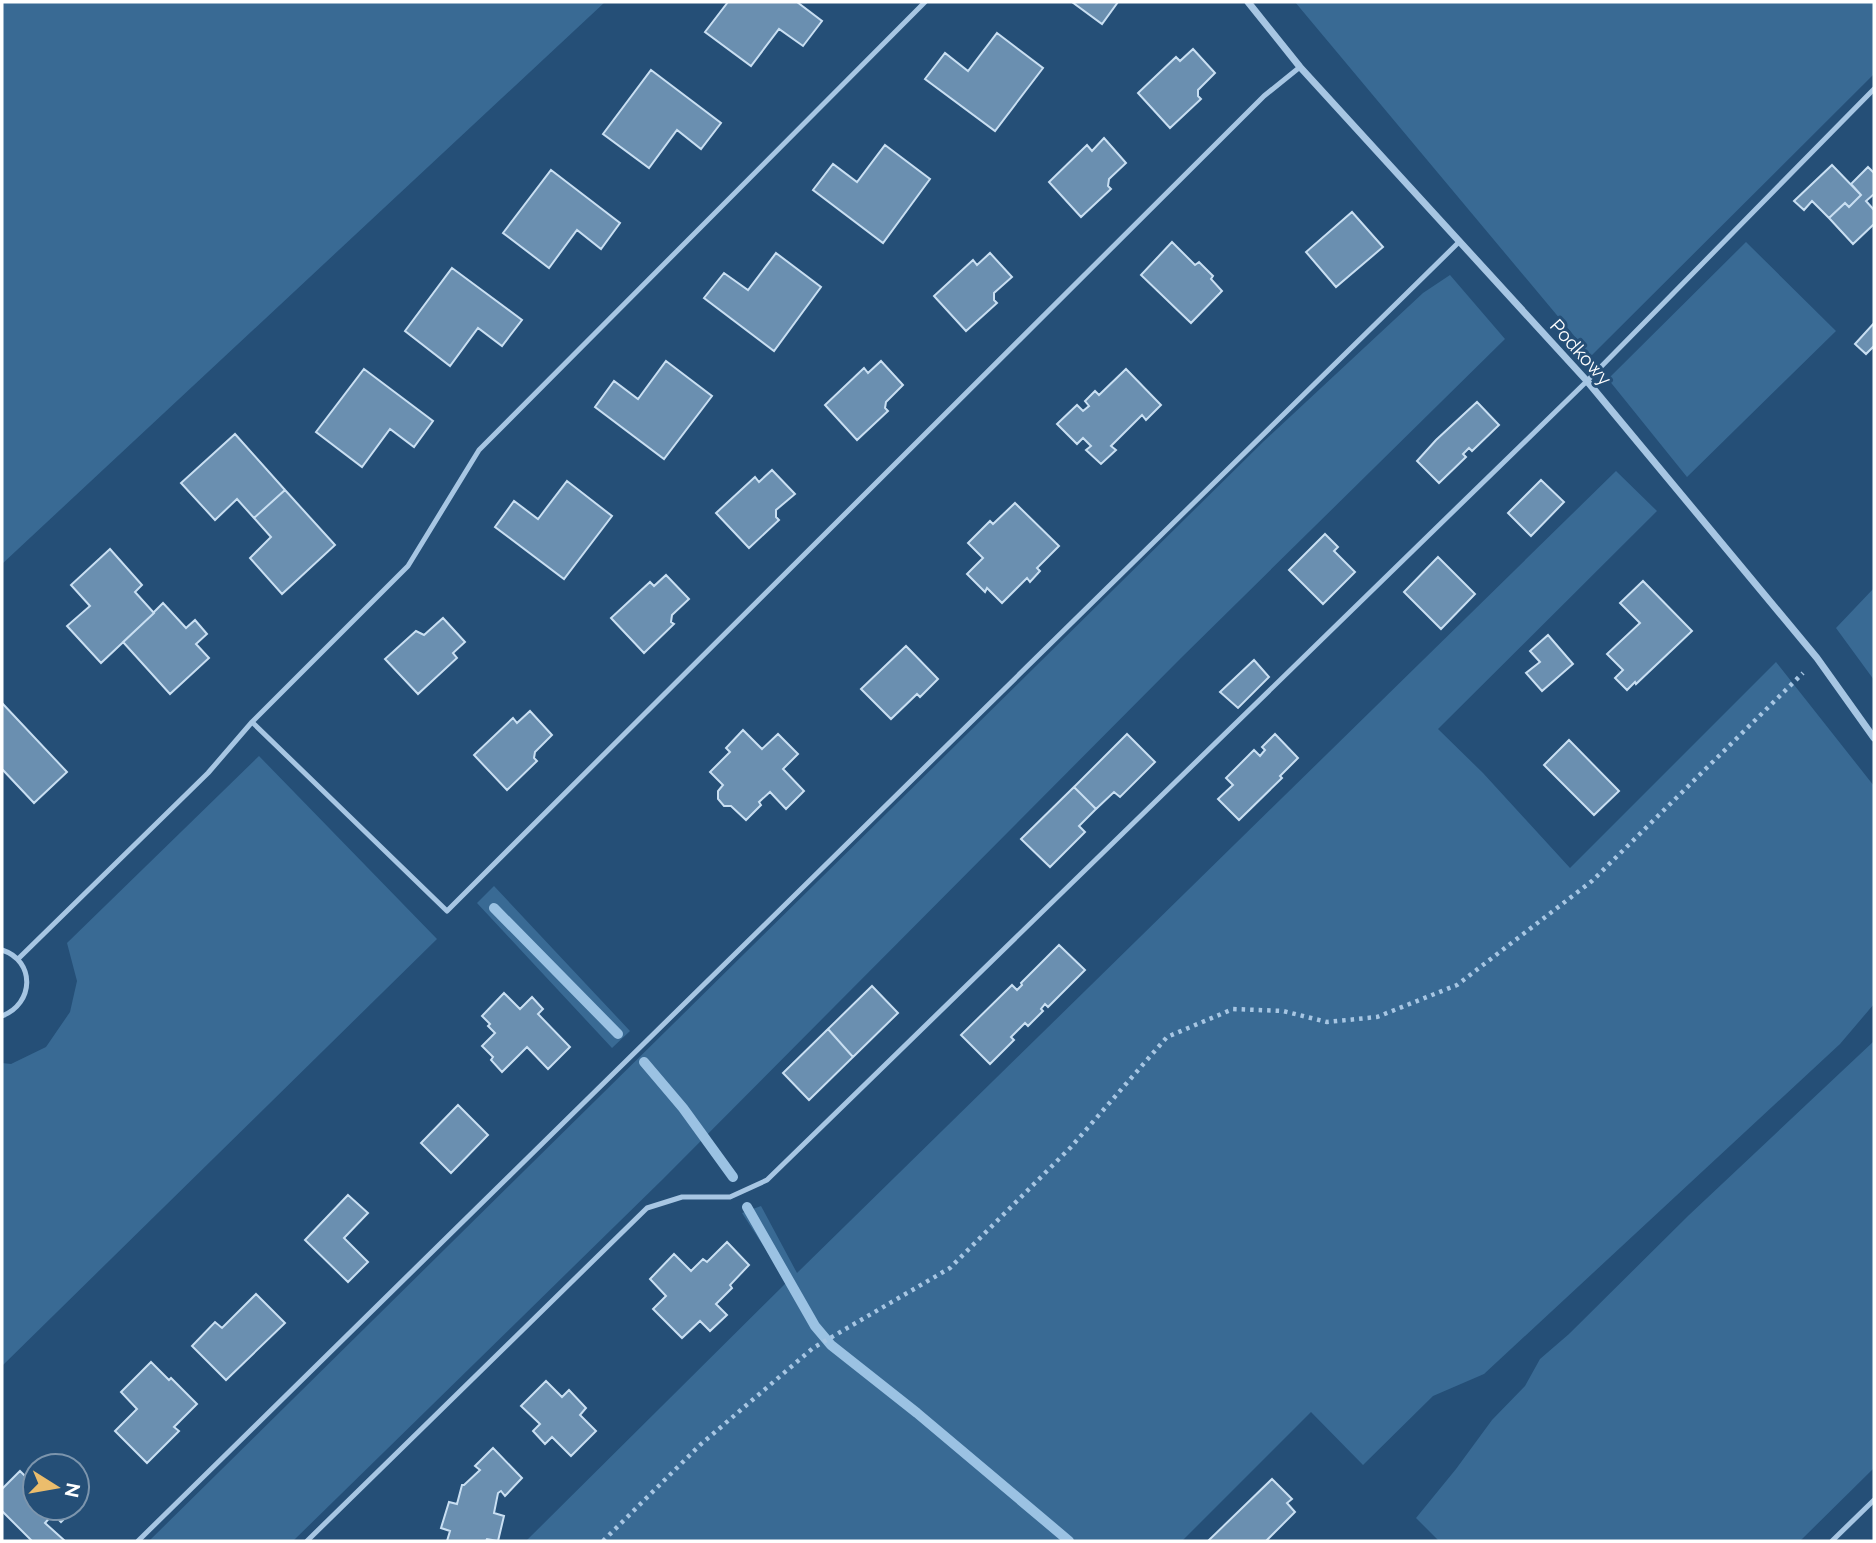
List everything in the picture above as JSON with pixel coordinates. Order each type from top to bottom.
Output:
[{"type":"street","name":"Podkowy","points":[[1248,2],[1300,67],[1587,381],[1817,658],[1874,737]]},
{"type":"lane","points":[[18,959],[208,773],[252,722],[408,566],[479,450],[925,2]]},
{"type":"lane","points":[[252,722],[447,911],[1264,96],[1300,67]]},
{"type":"lane","points":[[307,1541],[647,1208],[682,1197],[730,1196],[767,1180],[1587,381],[1874,89]]},
{"type":"lane","points":[[138,1541],[1460,241]]},
{"type":"lane","points":[[2,950],[18,959],[26,976],[25,996],[13,1011],[2,1016]]},
{"type":"lane","points":[[1832,1541],[1874,1500]]},
{"type":"path","points":[[603,1541],[700,1445],[813,1348],[950,1268],[1071,1147],[1167,1037],[1233,1009],[1283,1011],[1327,1022],[1377,1017],[1457,985],[1592,881],[1817,658]]},
{"type":"shaded area","points":[[2,2],[605,2],[2,564]]},
{"type":"shaded area","points":[[1295,2],[1874,2],[1874,74],[1591,356]]},
{"type":"shaded area","points":[[1746,242],[1836,331],[1687,477],[1608,379]]},
{"type":"shaded area","points":[[1450,275],[1505,339],[1181,658],[663,1179],[293,1541],[149,1541],[1264,441],[1423,293]]},
{"type":"shaded area","points":[[1616,471],[1657,511],[1438,729],[1483,773],[1570,868],[1776,662],[1874,786],[1874,1004],[1840,1044],[1484,1374],[1433,1396],[1363,1465],[1311,1412],[1182,1541],[526,1541],[787,1282],[742,1213],[761,1206],[797,1273]]},
{"type":"shaded area","points":[[1874,588],[1874,680],[1836,628]]},
{"type":"shaded area","points":[[259,756],[437,939],[2,1366],[2,1063],[11,1064],[46,1047],[70,1012],[77,981],[67,943]]},
{"type":"shaded area","points":[[494,886],[630,1031],[612,1048],[477,903]]},
{"type":"shaded area","points":[[1874,1041],[1874,1468],[1800,1541],[1439,1541],[1416,1518],[1492,1420],[1525,1386],[1540,1359]]},
{"type":"building","points":[[728,2],[797,2],[822,21],[803,46],[779,29],[751,66],[705,32]]},
{"type":"building","points":[[1072,2],[1118,2],[1102,24]]},
{"type":"building","points":[[997,33],[1043,68],[995,131],[925,79],[945,53],[968,71]]},
{"type":"building","points":[[1193,49],[1215,73],[1198,90],[1201,99],[1170,128],[1138,93],[1176,57],[1180,61]]},
{"type":"building","points":[[651,70],[721,123],[701,149],[677,130],[649,168],[603,134]]},
{"type":"building","points":[[1104,138],[1126,163],[1109,179],[1108,186],[1111,189],[1081,217],[1049,182],[1087,145],[1092,151]]},
{"type":"building","points":[[885,145],[930,179],[883,243],[813,190],[833,164],[857,182]]},
{"type":"building","points":[[1832,165],[1861,195],[1849,207],[1845,203],[1829,218],[1812,201],[1804,210],[1794,201]]},
{"type":"building","points":[[1868,167],[1874,173],[1874,194],[1866,201],[1874,210],[1874,224],[1853,244],[1829,218],[1845,203],[1849,207],[1861,195],[1851,184]]},
{"type":"building","points":[[551,170],[620,223],[601,249],[577,230],[549,268],[503,233]]},
{"type":"building","points":[[1352,212],[1383,247],[1336,287],[1306,252]]},
{"type":"building","points":[[1172,242],[1195,265],[1199,262],[1213,276],[1211,279],[1222,291],[1191,323],[1141,275]]},
{"type":"building","points":[[776,253],[821,287],[774,351],[704,298],[724,273],[748,290]]},
{"type":"building","points":[[990,253],[1012,277],[994,293],[997,303],[966,331],[934,296],[973,260],[977,265]]},
{"type":"building","points":[[452,268],[522,320],[502,346],[478,328],[450,366],[405,331]]},
{"type":"building","points":[[1874,323],[1874,348],[1866,354],[1855,344]]},
{"type":"building","points":[[666,361],[712,396],[664,459],[595,407],[614,381],[638,399]]},
{"type":"building","points":[[881,361],[903,385],[886,402],[885,408],[888,411],[857,440],[825,405],[864,368],[868,373]]},
{"type":"building","points":[[364,369],[433,421],[414,447],[390,429],[362,467],[316,432]]},
{"type":"building","points":[[1126,369],[1161,405],[1146,420],[1142,415],[1111,446],[1116,450],[1101,464],[1086,450],[1091,446],[1083,438],[1077,444],[1057,424],[1077,405],[1083,411],[1089,406],[1085,401],[1095,391],[1099,395]]},
{"type":"building","points":[[1477,402],[1499,425],[1472,451],[1469,448],[1463,454],[1466,457],[1439,483],[1417,461]]},
{"type":"building","points":[[235,434],[285,490],[254,518],[237,499],[215,520],[181,483]]},
{"type":"building","points":[[772,470],[795,494],[776,510],[779,520],[749,548],[716,513],[755,477],[759,482]]},
{"type":"building","points":[[1541,480],[1564,502],[1531,536],[1508,513]]},
{"type":"building","points":[[567,481],[612,516],[564,579],[495,527],[514,501],[538,519]]},
{"type":"building","points":[[285,490],[335,545],[282,594],[250,558],[271,537],[254,518]]},
{"type":"building","points":[[1015,503],[1059,546],[1037,568],[1040,571],[1030,582],[1027,578],[1002,603],[987,588],[985,592],[967,574],[983,558],[968,543],[990,521],[993,524]]},
{"type":"building","points":[[1325,534],[1338,547],[1334,551],[1355,572],[1323,604],[1289,570]]},
{"type":"building","points":[[110,549],[142,585],[135,592],[154,613],[101,663],[67,626],[90,606],[71,585]]},
{"type":"building","points":[[1438,557],[1475,594],[1441,629],[1404,592]]},
{"type":"building","points":[[666,575],[689,599],[672,615],[671,622],[674,624],[644,653],[611,618],[650,582],[654,586]]},
{"type":"building","points":[[1643,581],[1692,631],[1627,690],[1615,678],[1623,670],[1607,654],[1640,623],[1620,603]]},
{"type":"building","points":[[163,603],[186,628],[195,620],[207,634],[196,644],[209,658],[170,694],[123,642]]},
{"type":"building","points":[[443,618],[465,642],[453,653],[457,658],[418,694],[385,659],[416,631],[424,635]]},
{"type":"building","points":[[1548,635],[1573,664],[1542,691],[1526,673],[1540,662],[1530,651]]},
{"type":"building","points":[[906,646],[938,679],[920,697],[917,694],[891,719],[861,689]]},
{"type":"building","points":[[1254,660],[1269,677],[1238,708],[1220,692]]},
{"type":"building","points":[[2,703],[67,772],[34,803],[2,769]]},
{"type":"building","points":[[530,711],[552,735],[535,752],[534,758],[537,761],[507,790],[474,755],[513,718],[517,723]]},
{"type":"building","points":[[743,730],[762,749],[778,734],[798,754],[783,769],[804,791],[786,809],[770,792],[746,820],[731,806],[724,806],[718,799],[718,791],[723,785],[710,772],[730,752],[726,748]]},
{"type":"building","points":[[1127,734],[1155,762],[1120,797],[1114,792],[1096,809],[1074,787]]},
{"type":"building","points":[[1275,734],[1298,758],[1280,776],[1282,778],[1239,820],[1218,799],[1233,785],[1226,778],[1254,750],[1260,756],[1265,750],[1262,747]]},
{"type":"building","points":[[1569,740],[1619,791],[1594,815],[1544,765]]},
{"type":"building","points":[[1074,787],[1096,809],[1079,826],[1085,832],[1050,867],[1021,839]]},
{"type":"building","points":[[1059,945],[1085,970],[1048,1007],[1045,1004],[1041,1009],[1043,1011],[1028,1026],[1025,1023],[1011,1037],[1014,1040],[990,1064],[961,1035],[1012,985],[1017,990]]},
{"type":"building","points":[[872,986],[898,1013],[853,1057],[828,1029]]},
{"type":"building","points":[[504,993],[520,1009],[532,997],[543,1009],[538,1014],[570,1047],[548,1069],[527,1047],[502,1072],[482,1046],[495,1033],[482,1016]]},
{"type":"building","points":[[828,1029],[853,1057],[809,1100],[783,1073]]},
{"type":"building","points":[[458,1105],[488,1135],[451,1173],[421,1143]]},
{"type":"building","points":[[348,1195],[368,1213],[344,1238],[368,1262],[348,1282],[305,1240]]},
{"type":"building","points":[[727,1242],[749,1265],[716,1304],[727,1315],[710,1331],[700,1321],[682,1338],[653,1309],[666,1296],[650,1279],[674,1254],[691,1271],[703,1259],[707,1262]]},
{"type":"building","points":[[256,1294],[285,1323],[226,1380],[192,1346],[215,1322],[222,1328]]},
{"type":"building","points":[[151,1362],[197,1404],[174,1427],[179,1431],[147,1463],[115,1431],[137,1409],[121,1392]]},
{"type":"building","points":[[546,1381],[562,1397],[569,1390],[586,1408],[580,1415],[596,1431],[571,1456],[552,1437],[545,1444],[533,1431],[540,1424],[521,1406]]},
{"type":"building","points":[[493,1448],[522,1478],[505,1496],[501,1491],[498,1493],[494,1513],[504,1516],[498,1541],[447,1541],[450,1531],[441,1528],[449,1502],[457,1504],[462,1485],[480,1470],[475,1466]]},
{"type":"building","points":[[20,1471],[21,1522],[46,1522],[65,1541],[32,1541],[2,1511],[2,1489]]},
{"type":"building","points":[[1272,1479],[1292,1499],[1287,1503],[1295,1512],[1266,1541],[1208,1541]]},
{"type":"waterway","points":[[494,908],[618,1034]]},
{"type":"waterway","points":[[644,1062],[683,1108],[733,1177]]},
{"type":"waterway","points":[[747,1207],[815,1326],[831,1345],[917,1413],[1069,1541]]}]
